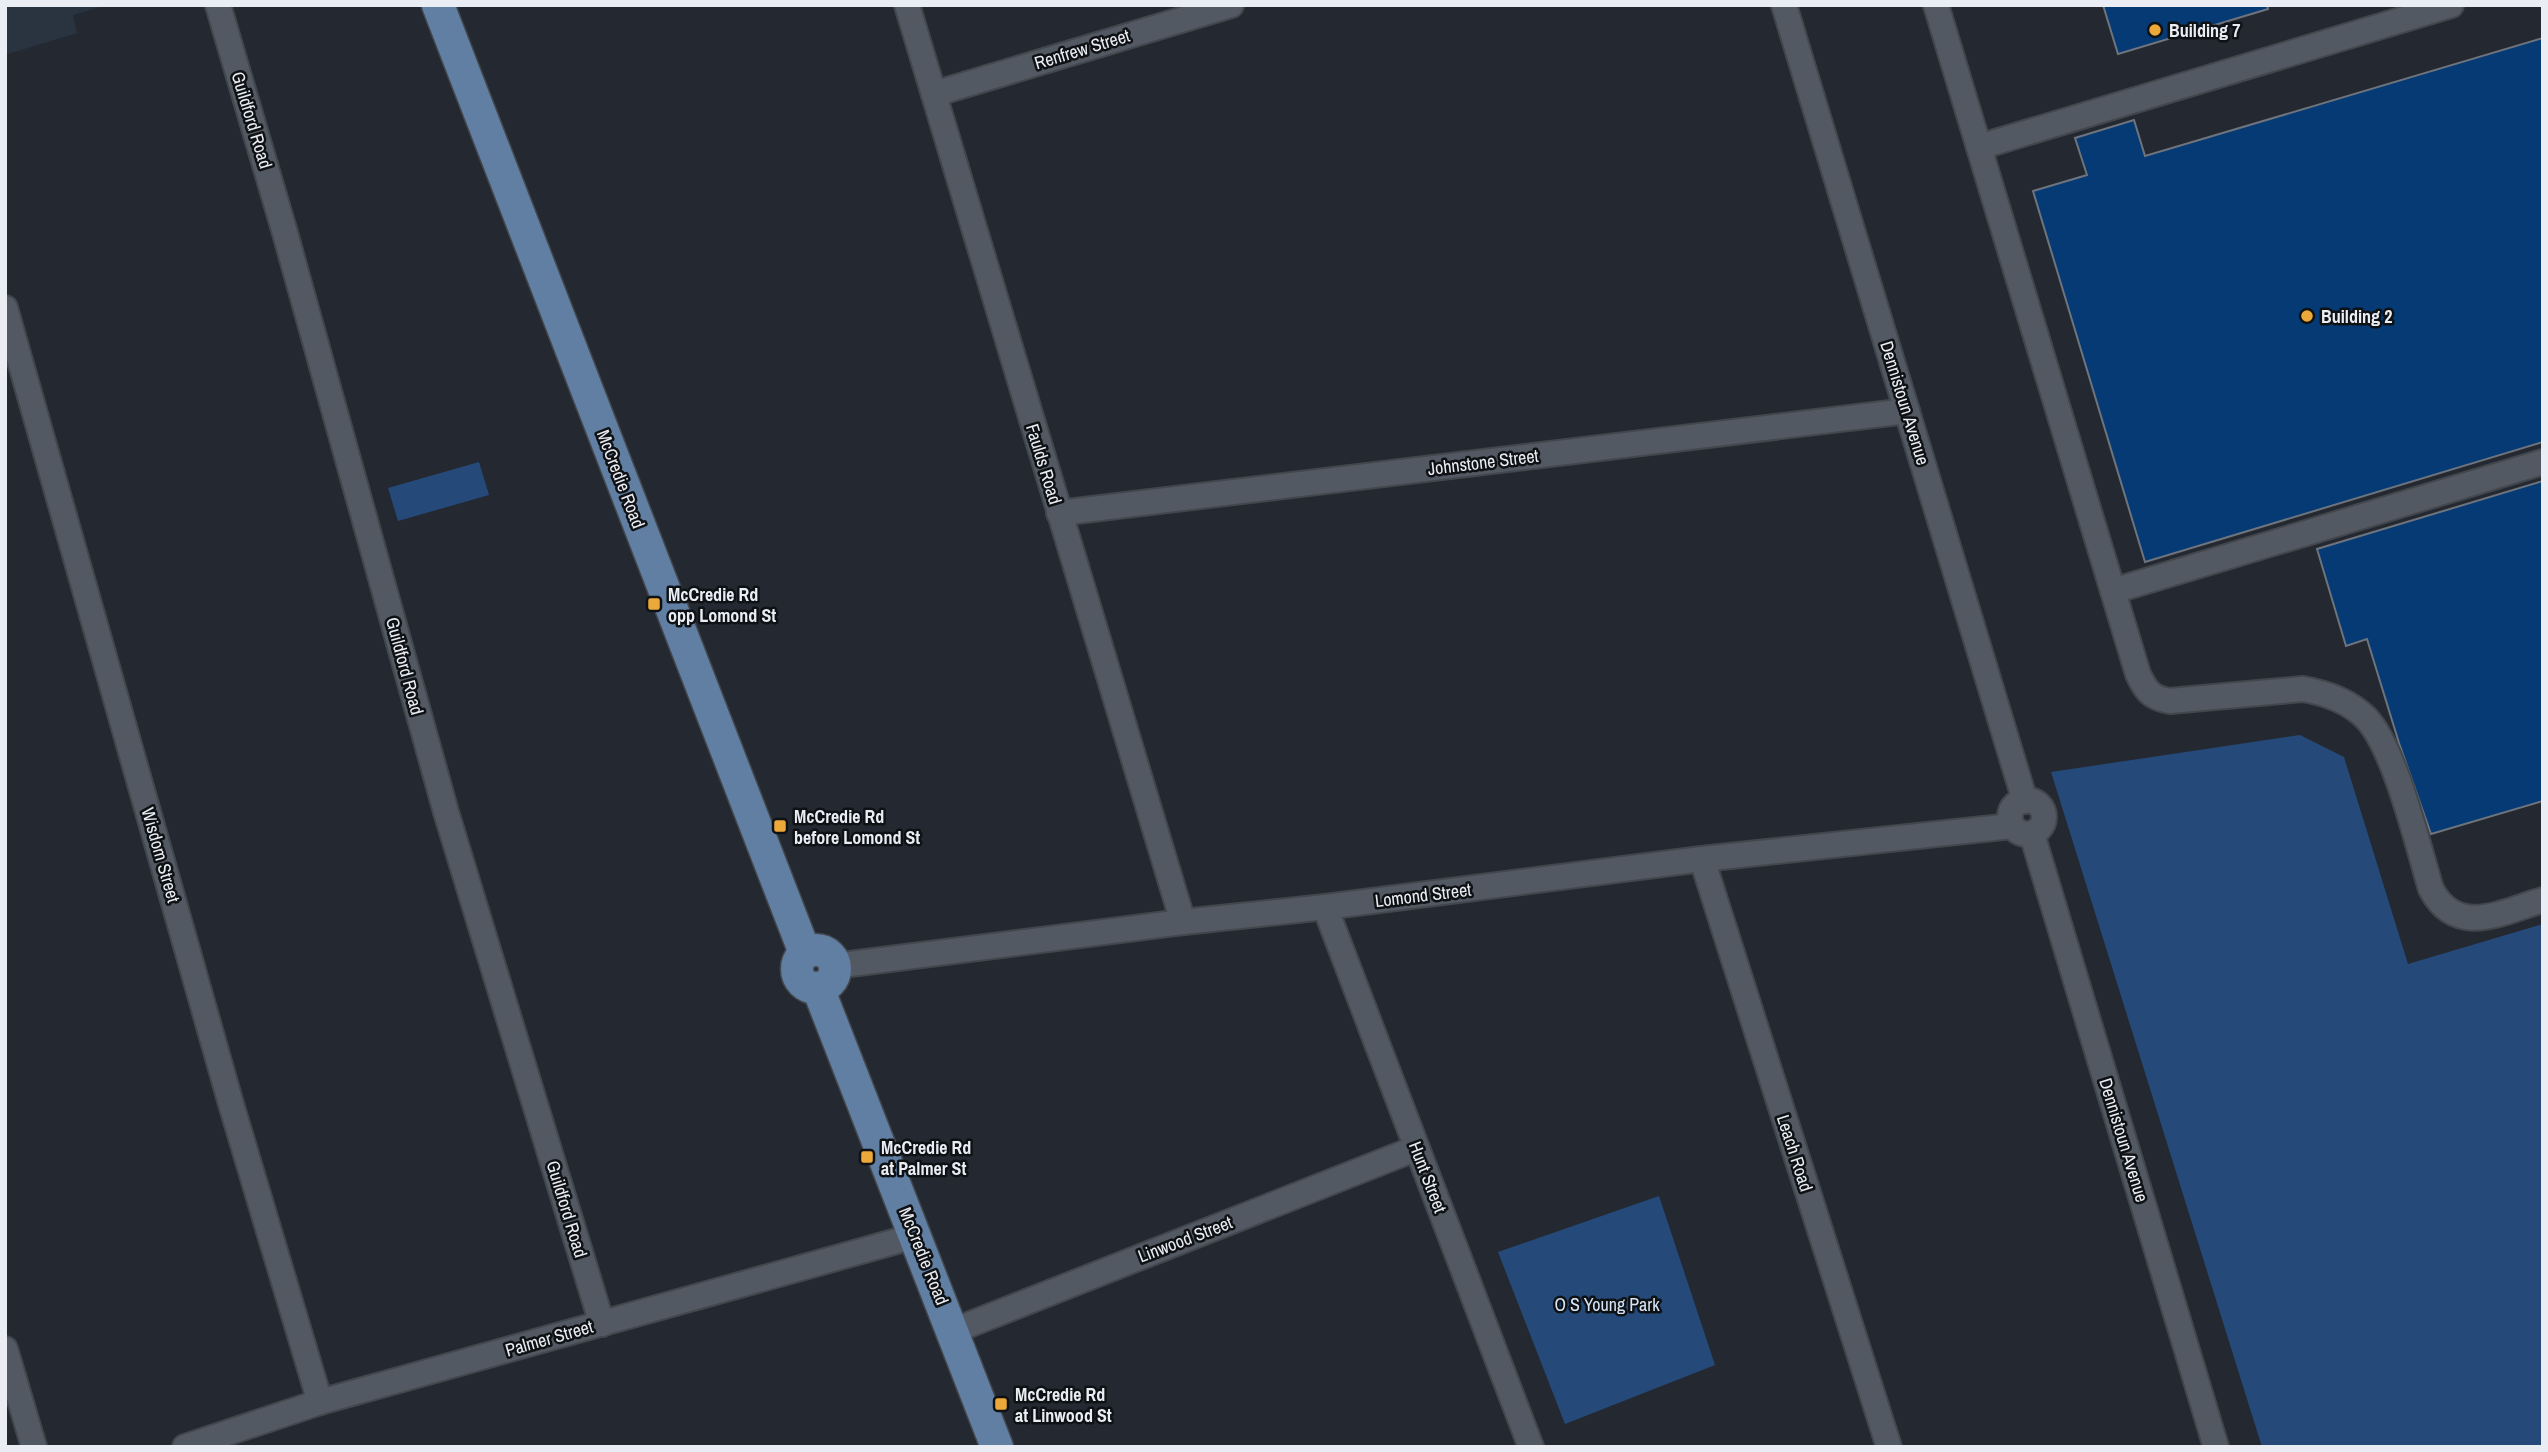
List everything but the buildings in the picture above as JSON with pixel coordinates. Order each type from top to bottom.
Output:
[{"type":"main road","name":"McCredie Road","points":[[438,5],[805,953],[798,962],[797,975],[804,985],[826,977],[915,1236],[998,1447]]},
{"type":"street","name":"Guildford Road","points":[[218,5],[289,246],[446,812],[601,1324]]},
{"type":"street","name":"Faulds Road","points":[[907,5],[1183,922]]},
{"type":"street","name":"Renfrew Street","points":[[934,94],[1231,5]]},
{"type":"street","name":"Dennistoun Avenue","points":[[1784,5],[2025,801],[2015,805],[2010,821],[2022,830],[2216,1447]]},
{"type":"street","points":[[1936,5],[2138,674],[2149,694],[2157,699],[2170,701],[2304,689],[2322,692],[2338,699],[2367,720],[2392,765],[2431,888],[2450,911],[2474,919],[2543,900]]},
{"type":"street","points":[[1979,147],[2451,5]]},
{"type":"street","name":"Wisdom Street","points":[[5,307],[231,1104],[320,1402]]},
{"type":"street","name":"Johnstone Street","points":[[1059,513],[1908,411]]},
{"type":"street","points":[[2113,591],[2543,462]]},
{"type":"street","name":"Lomond Street","points":[[826,977],[1183,922],[1325,907],[1702,859],[2022,830]]},
{"type":"street","name":"Leach Road","points":[[1702,859],[1889,1447]]},
{"type":"street","name":"Hunt Street","points":[[1325,907],[1531,1447]]},
{"type":"street","name":"Linwood Street","points":[[953,1331],[1417,1148]]},
{"type":"street","name":"Palmer Street","points":[[189,1446],[320,1402],[915,1236]]},
{"type":"street","points":[[5,1349],[33,1447]]},
{"type":"shaded area","points":[[5,5],[106,5],[73,15],[77,33],[5,55]]},
{"type":"green space","points":[[479,462],[489,495],[398,521],[388,488]]},
{"type":"green space","points":[[2300,735],[2344,757],[2408,964],[2543,924],[2543,1447],[2262,1447],[2051,772]]},
{"type":"green space","name":"O S Young Park","points":[[1659,1196],[1715,1365],[1565,1424],[1498,1252]]},
{"type":"place","name":"Building 7","points":[[2155,30]]},
{"type":"place","name":"Building 2","points":[[2307,316]]},
{"type":"place","name":"McCredie Rd opp Lomond St","points":[[654,604]]},
{"type":"place","name":"McCredie Rd before Lomond St","points":[[780,826]]},
{"type":"place","name":"McCredie Rd at Palmer St","points":[[867,1157]]},
{"type":"place","name":"McCredie Rd at Linwood St","points":[[1001,1404]]}]
